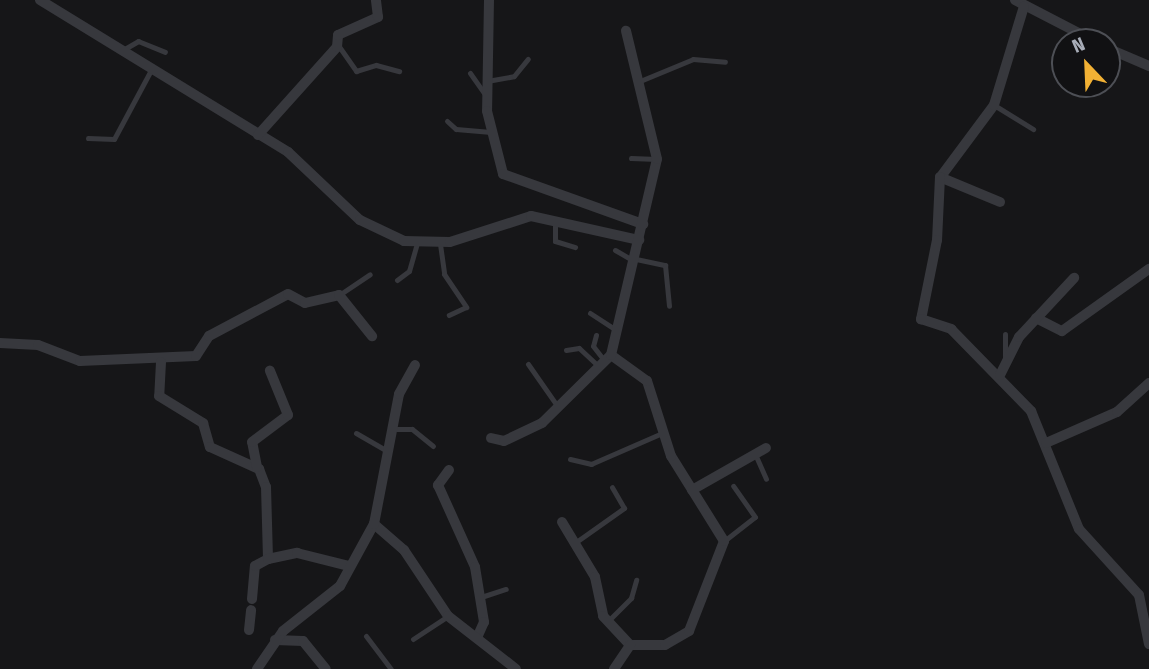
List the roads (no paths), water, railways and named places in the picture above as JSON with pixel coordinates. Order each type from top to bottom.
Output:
[{"type":"street","points":[[40,0],[288,152],[360,220],[417,243],[440,244],[508,219],[555,219],[641,231]]},
{"type":"street","points":[[258,135],[336,47],[342,32],[378,17],[376,0]]},
{"type":"street","points":[[489,0],[486,96],[498,162],[512,181],[641,231]]},
{"type":"street","points":[[1068,28],[1019,3],[994,105],[942,175],[937,240],[921,318],[951,329],[1000,375],[1031,411],[1084,537],[1139,595],[1149,644]]},
{"type":"street","points":[[491,438],[514,438],[560,409],[604,361],[643,260],[641,231],[657,159],[626,31]]},
{"type":"street","points":[[1121,54],[1149,66]]},
{"type":"street","points":[[942,175],[1000,202]]},
{"type":"street","points":[[1036,318],[1062,331],[1149,269]]},
{"type":"street","points":[[1000,375],[1005,363],[1036,318],[1074,278]]},
{"type":"street","points":[[0,343],[38,345],[80,360],[161,362],[201,354],[209,336],[288,294],[305,303],[340,295],[372,336]]},
{"type":"street","points":[[562,522],[576,542],[608,621],[630,645],[665,645],[689,631],[724,541],[692,490],[663,433],[647,381],[604,361]]},
{"type":"street","points":[[161,362],[159,396],[203,423],[210,447],[257,463]]},
{"type":"street","points":[[257,669],[275,640],[335,592],[374,524],[399,394],[415,365]]},
{"type":"street","points":[[268,559],[266,487],[252,445],[288,415],[270,371]]},
{"type":"street","points":[[1046,443],[1117,412],[1149,383]]},
{"type":"street","points":[[692,490],[766,448]]},
{"type":"street","points":[[449,470],[438,485],[470,550],[481,597],[484,626],[477,638]]},
{"type":"street","points":[[374,524],[404,550],[448,616],[516,669]]},
{"type":"street","points":[[249,630],[255,566],[268,559],[298,553],[349,566]]},
{"type":"street","points":[[1139,595],[1149,589]]},
{"type":"street","points":[[275,640],[303,641],[326,669]]},
{"type":"street","points":[[614,669],[630,645]]},
{"type":"lane","points":[[121,51],[138,41],[165,52]]},
{"type":"lane","points":[[336,47],[356,71],[376,65],[399,71]]},
{"type":"lane","points":[[487,81],[514,76],[527,59]]},
{"type":"lane","points":[[640,81],[693,59],[725,62]]},
{"type":"lane","points":[[88,138],[114,139],[150,69]]},
{"type":"lane","points":[[470,73],[486,96]]},
{"type":"lane","points":[[994,105],[1033,129]]},
{"type":"lane","points":[[447,121],[456,129],[491,132]]},
{"type":"lane","points":[[631,158],[657,159]]},
{"type":"lane","points":[[555,219],[555,242],[575,247]]},
{"type":"lane","points":[[397,279],[409,271],[417,243]]},
{"type":"lane","points":[[440,244],[444,274],[466,307],[449,316]]},
{"type":"lane","points":[[615,250],[665,265],[668,306]]},
{"type":"lane","points":[[340,295],[370,274]]},
{"type":"lane","points":[[590,313],[615,329]]},
{"type":"lane","points":[[1005,334],[1005,363]]},
{"type":"lane","points":[[596,335],[593,346],[604,361]]},
{"type":"lane","points":[[566,349],[579,348],[604,361]]},
{"type":"lane","points":[[528,364],[560,409]]},
{"type":"lane","points":[[393,429],[412,429],[433,446]]},
{"type":"lane","points":[[356,433],[389,453]]},
{"type":"lane","points":[[570,459],[591,464],[663,433]]},
{"type":"lane","points":[[755,454],[766,479]]},
{"type":"lane","points":[[724,541],[755,517],[733,486]]},
{"type":"lane","points":[[576,542],[624,508],[612,487]]},
{"type":"lane","points":[[608,621],[631,598],[636,580]]},
{"type":"lane","points":[[481,597],[506,589]]},
{"type":"lane","points":[[412,639],[448,616]]},
{"type":"lane","points":[[366,636],[391,669]]}]
